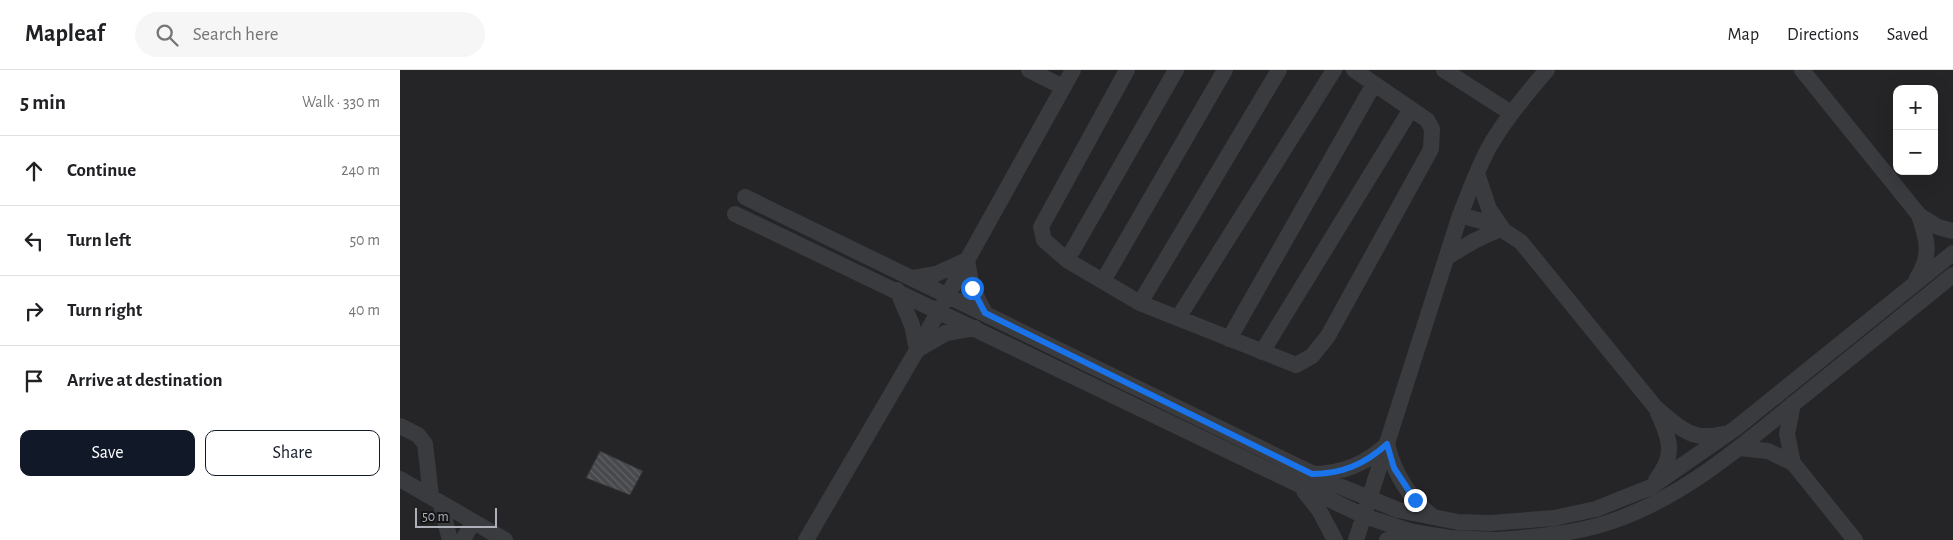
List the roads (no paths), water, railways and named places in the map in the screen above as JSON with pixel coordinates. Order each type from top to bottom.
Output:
[{"type":"lane","points":[[1029,70],[1063,88]]},
{"type":"lane","points":[[806,540],[918,350],[1073,70]]},
{"type":"lane","points":[[1127,70],[1041,227],[1044,240],[1067,260],[1140,303],[1296,365],[1312,356],[1328,336],[1431,149],[1432,129],[1427,120],[1354,70]]},
{"type":"lane","points":[[1067,260],[1176,70]]},
{"type":"lane","points":[[1102,281],[1225,70]]},
{"type":"lane","points":[[1140,303],[1279,70]]},
{"type":"lane","points":[[1178,318],[1334,70]]},
{"type":"lane","points":[[1444,70],[1512,113]]},
{"type":"lane","points":[[1356,540],[1460,215],[1477,173],[1490,145],[1512,113],[1547,70]]},
{"type":"lane","points":[[1802,70],[1919,215],[1938,227],[1953,231]]},
{"type":"lane","points":[[1229,339],[1374,84]]},
{"type":"lane","points":[[1262,352],[1411,110]]},
{"type":"lane","points":[[1477,173],[1489,208],[1502,228],[1529,250],[1656,408],[1687,432],[1697,436],[1708,438],[1730,432]]},
{"type":"lane","points":[[745,197],[1312,474],[1370,500],[1398,510],[1434,518],[1492,523],[1554,518],[1596,509],[1651,487],[1730,432],[1953,252]]},
{"type":"lane","points":[[735,214],[939,310],[1364,516],[1413,532],[1450,538],[1497,540],[1540,536],[1587,528],[1634,513],[1685,487],[1739,448],[1953,275]]},
{"type":"lane","points":[[1460,215],[1502,228]]},
{"type":"lane","points":[[1912,285],[1924,266],[1928,253],[1927,238],[1919,215]]},
{"type":"lane","points":[[1447,257],[1474,241],[1502,228]]},
{"type":"lane","points":[[913,278],[941,272],[967,260]]},
{"type":"lane","points":[[967,260],[972,288],[985,313]]},
{"type":"lane","points":[[897,290],[912,325],[918,350]]},
{"type":"lane","points":[[918,350],[946,333],[975,328]]},
{"type":"lane","points":[[1793,404],[1787,434],[1793,464]]},
{"type":"lane","points":[[1651,487],[1662,473],[1670,452],[1670,439],[1656,408]]},
{"type":"lane","points":[[400,426],[418,435],[425,444],[435,499],[450,540]]},
{"type":"lane","points":[[1312,474],[1334,472],[1354,466],[1372,456],[1387,444]]},
{"type":"lane","points":[[1387,444],[1400,480],[1415,500],[1434,518]]},
{"type":"lane","points":[[1739,448],[1768,451],[1793,464],[1855,540]]},
{"type":"lane","points":[[400,480],[504,540]]},
{"type":"lane","points":[[1301,487],[1319,510],[1335,540]]},
{"type":"lane","points":[[463,540],[473,522]]},
{"type":"lane","points":[[1387,540],[1413,532]]}]
